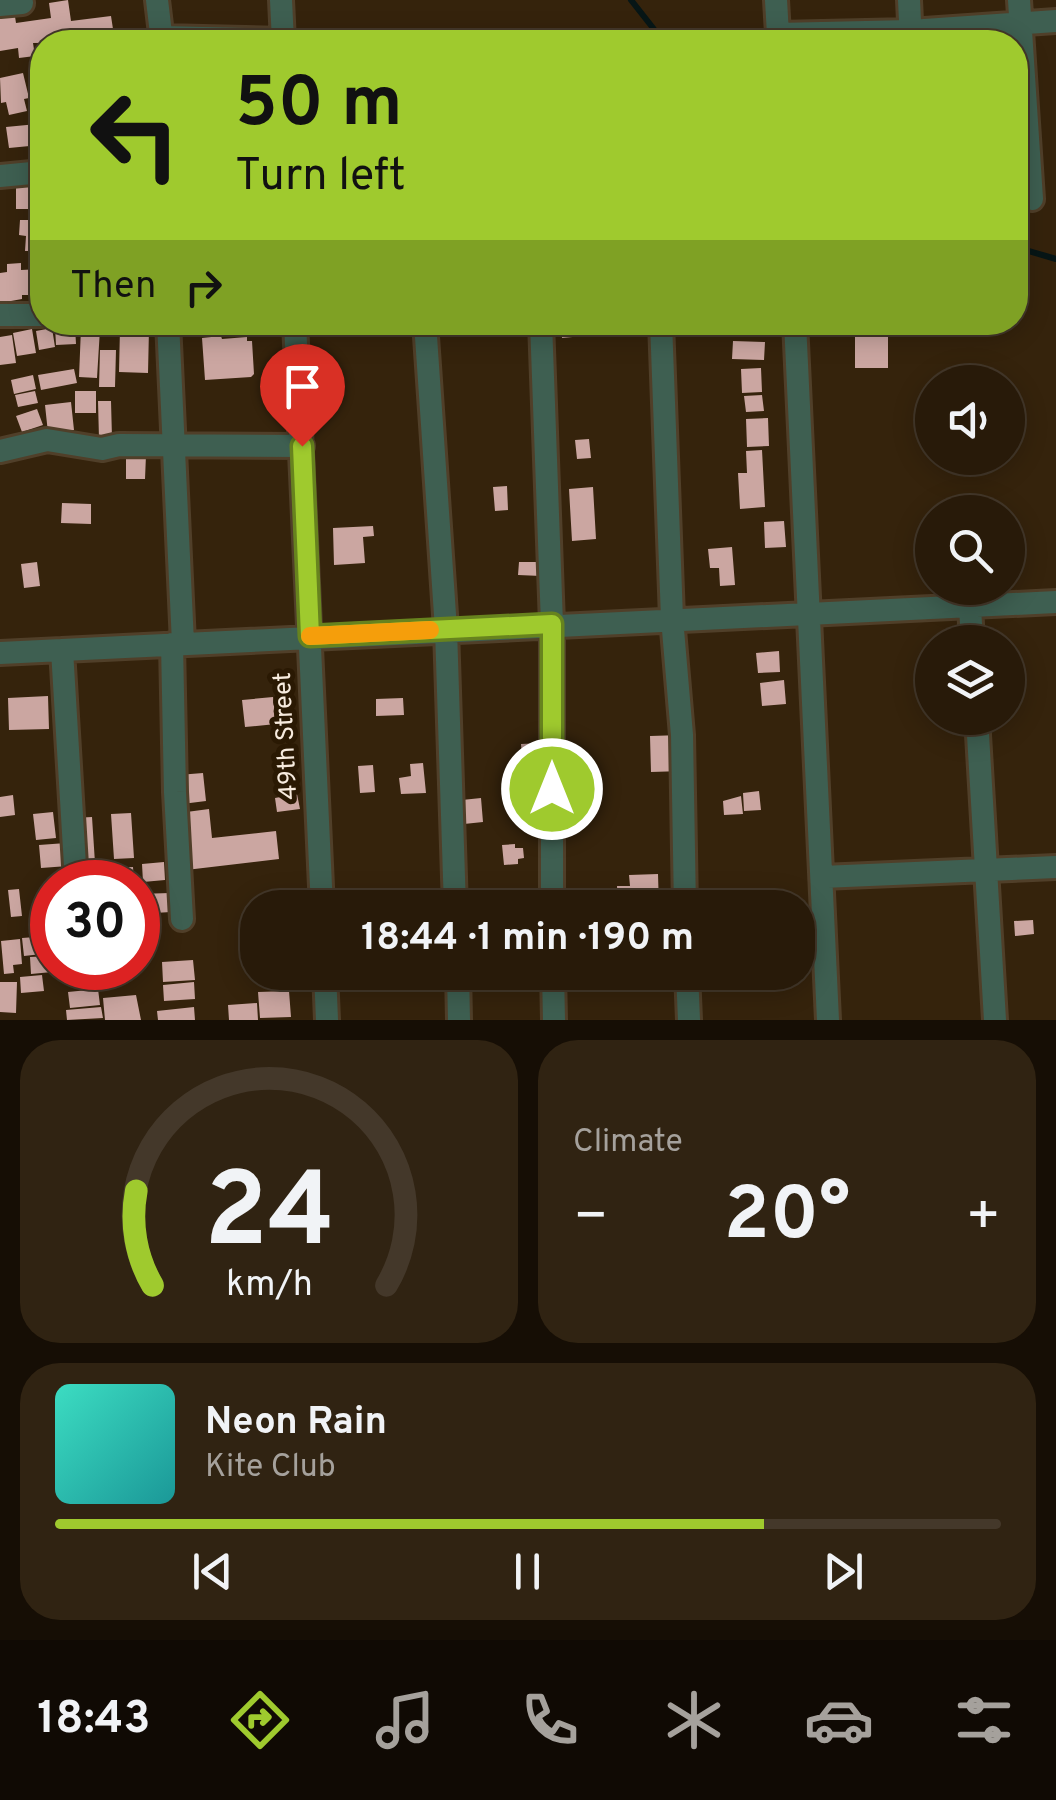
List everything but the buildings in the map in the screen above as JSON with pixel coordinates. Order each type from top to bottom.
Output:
[{"type":"street","points":[[157,0],[161,30]]},
{"type":"street","points":[[281,0],[282,30]]},
{"type":"street","points":[[776,0],[778,30]]},
{"type":"street","points":[[909,0],[910,30]]},
{"type":"street","points":[[940,30],[1020,11],[1056,22]]},
{"type":"street","points":[[1028,136],[1032,199]]},
{"type":"street","points":[[0,176],[30,173]]},
{"type":"street","points":[[0,315],[30,316]]},
{"type":"street","points":[[169,335],[177,644],[174,792],[182,919]]},
{"type":"street","name":"49th Street","points":[[294,335],[321,890]]},
{"type":"street","points":[[425,335],[446,630],[455,890]]},
{"type":"street","points":[[542,335],[552,624],[552,890]]},
{"type":"street","points":[[661,335],[672,618],[682,735],[685,890]]},
{"type":"street","points":[[796,335],[828,1020]]},
{"type":"street","points":[[0,452],[47,440],[102,448],[302,446]]},
{"type":"street","points":[[0,653],[1056,602]]},
{"type":"street","points":[[970,606],[971,625]]},
{"type":"street","points":[[62,650],[75,860]]},
{"type":"street","points":[[978,735],[995,1020]]},
{"type":"street","points":[[822,878],[1056,867]]},
{"type":"street","points":[[326,990],[328,1020]]},
{"type":"street","points":[[458,990],[459,1020]]},
{"type":"street","points":[[553,990],[554,1020]]},
{"type":"street","points":[[688,990],[689,1020]]},
{"type":"waterway","points":[[631,0],[655,30]]},
{"type":"waterway","points":[[1028,251],[1056,259]]},
{"type":"slow traffic","points":[[310,636],[430,630]]},
{"type":"route","points":[[302,446],[310,636],[552,624],[552,789]]}]
